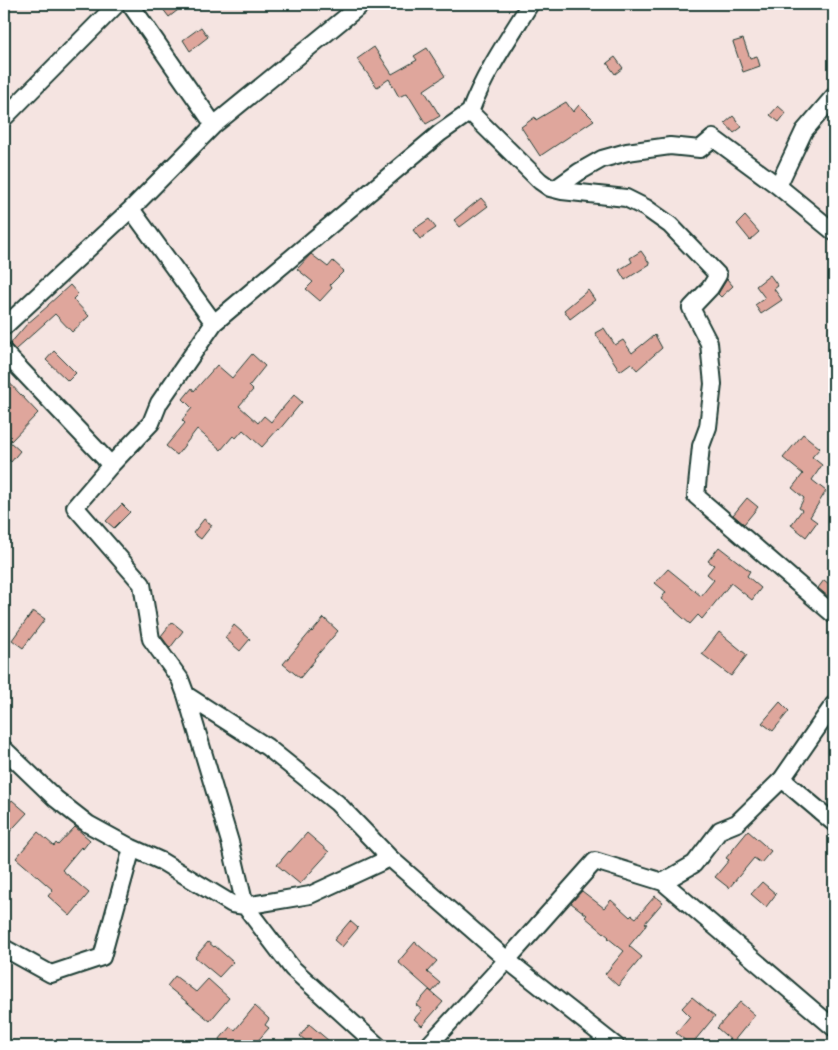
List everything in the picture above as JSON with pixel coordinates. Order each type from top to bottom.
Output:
[{"type":"street","points":[[4,118],[117,4]]},
{"type":"street","points":[[130,4],[214,125]]},
{"type":"street","points":[[4,327],[131,209],[214,125],[362,4]]},
{"type":"street","points":[[378,1046],[292,968],[245,906],[230,842],[186,695],[180,679],[151,639],[142,584],[75,507],[151,423],[159,403],[214,323],[440,133],[470,112],[474,100],[488,74],[530,4]]},
{"type":"street","points":[[778,186],[804,132],[834,96]]},
{"type":"street","points":[[470,112],[540,181],[550,188],[626,198],[646,208],[670,225],[718,275],[710,288],[691,308],[709,343],[713,384],[708,427],[701,446],[696,496],[834,614]]},
{"type":"street","points":[[555,189],[602,159],[627,152],[670,146],[700,149],[713,138],[778,186],[834,232]]},
{"type":"street","points":[[131,209],[214,323]]},
{"type":"street","points":[[4,352],[111,465]]},
{"type":"street","points":[[186,695],[267,747],[337,803],[390,858],[507,960],[616,1046]]},
{"type":"street","points":[[663,882],[694,864],[720,830],[737,823],[782,779],[834,704]]},
{"type":"street","points":[[4,749],[56,799],[88,824],[132,848],[161,861],[232,904],[245,906],[310,895],[390,858]]},
{"type":"street","points":[[782,779],[834,824]]},
{"type":"street","points":[[4,948],[51,974],[102,957],[132,848]]},
{"type":"street","points":[[428,1046],[595,861],[663,882],[834,1028]]},
{"type":"building","points":[[159,4],[173,4],[178,10],[169,17]]},
{"type":"building","points":[[201,27],[208,37],[190,51],[183,40]]},
{"type":"building","points":[[743,39],[750,58],[757,56],[760,66],[743,72],[733,42]]},
{"type":"building","points":[[374,47],[392,74],[417,60],[414,56],[427,48],[445,76],[424,90],[440,116],[426,124],[407,93],[399,97],[389,79],[377,87],[357,59]]},
{"type":"building","points":[[615,57],[623,68],[615,74],[607,63]]},
{"type":"building","points":[[566,102],[573,112],[579,105],[594,120],[540,156],[521,127],[535,117],[536,120]]},
{"type":"building","points":[[778,106],[786,113],[779,122],[770,115]]},
{"type":"building","points":[[733,116],[742,127],[734,133],[725,123]]},
{"type":"building","points":[[481,198],[488,206],[460,227],[454,220]]},
{"type":"building","points":[[745,216],[759,232],[750,240],[737,224]]},
{"type":"building","points":[[429,219],[436,228],[420,239],[413,230]]},
{"type":"building","points":[[641,251],[650,264],[625,280],[619,270],[632,262],[630,258]]},
{"type":"building","points":[[311,254],[328,267],[333,261],[344,271],[330,285],[332,288],[320,301],[306,289],[313,282],[297,269]]},
{"type":"building","points":[[770,275],[778,286],[774,289],[782,300],[761,314],[755,305],[765,298],[756,286]]},
{"type":"building","points":[[727,279],[733,286],[721,297],[718,294]]},
{"type":"building","points":[[70,285],[78,294],[73,299],[89,316],[72,332],[55,314],[15,350],[10,344],[27,324]]},
{"type":"building","points":[[588,290],[595,300],[570,319],[564,310]]},
{"type":"building","points":[[604,328],[615,345],[623,340],[632,353],[655,335],[662,348],[637,370],[631,363],[620,371],[595,333]]},
{"type":"building","points":[[54,351],[76,373],[68,381],[46,360]]},
{"type":"building","points":[[252,354],[265,366],[249,386],[253,390],[239,406],[258,423],[264,416],[271,422],[294,395],[302,402],[279,430],[262,447],[243,430],[236,438],[233,436],[221,450],[197,429],[177,455],[166,446],[185,423],[182,420],[192,408],[183,399],[192,388],[194,391],[217,365],[232,378]]},
{"type":"building","points":[[4,377],[38,413],[10,442],[20,451],[11,462],[4,456]]},
{"type":"building","points":[[803,434],[820,448],[812,457],[822,465],[812,480],[826,491],[810,517],[817,522],[806,537],[791,525],[802,510],[799,508],[804,498],[792,488],[803,474],[783,458]]},
{"type":"building","points":[[747,498],[758,507],[744,524],[733,515]]},
{"type":"building","points":[[122,504],[130,512],[114,528],[106,521]]},
{"type":"building","points":[[204,519],[212,525],[201,539],[193,533]]},
{"type":"building","points":[[719,547],[750,571],[747,576],[761,588],[752,600],[731,583],[702,619],[698,615],[690,624],[661,599],[666,592],[655,583],[668,569],[701,596],[714,580],[707,574],[714,565],[708,561]]},
{"type":"building","points":[[824,580],[834,588],[834,601],[818,588]]},
{"type":"building","points":[[33,611],[45,619],[23,648],[12,640]]},
{"type":"building","points":[[324,618],[338,631],[300,678],[283,664]]},
{"type":"building","points":[[172,622],[183,631],[170,648],[161,636]]},
{"type":"building","points":[[234,625],[250,639],[240,651],[225,638]]},
{"type":"building","points":[[719,632],[747,655],[731,676],[702,654]]},
{"type":"building","points":[[780,702],[789,711],[773,731],[762,723]]},
{"type":"building","points":[[12,800],[27,813],[4,838],[4,809]]},
{"type":"building","points":[[75,827],[90,840],[83,849],[81,847],[62,870],[89,893],[70,916],[48,896],[53,890],[16,858],[38,832],[54,846],[56,843],[58,845]]},
{"type":"building","points":[[748,831],[771,851],[761,863],[754,858],[729,888],[715,877],[729,860],[726,858]]},
{"type":"building","points":[[307,833],[329,852],[300,884],[277,865]]},
{"type":"building","points":[[762,882],[776,894],[766,907],[751,894]]},
{"type":"building","points":[[582,891],[604,908],[611,900],[630,917],[632,915],[636,918],[655,896],[663,902],[629,946],[642,957],[618,986],[605,974],[624,951],[585,917],[587,915],[571,903]]},
{"type":"building","points":[[350,921],[358,928],[342,947],[334,940]]},
{"type":"building","points":[[208,942],[233,962],[219,977],[195,957]]},
{"type":"building","points":[[415,942],[437,961],[427,972],[440,983],[432,992],[398,962]]},
{"type":"building","points":[[175,976],[196,992],[208,979],[229,998],[210,1021],[167,986]]},
{"type":"building","points":[[429,990],[443,1002],[422,1026],[414,1019],[422,1010],[416,1005]]},
{"type":"building","points":[[692,997],[715,1016],[691,1045],[676,1033],[690,1016],[682,1008]]},
{"type":"building","points":[[740,1002],[755,1015],[733,1042],[717,1028]]},
{"type":"building","points":[[255,1006],[269,1019],[265,1025],[269,1028],[253,1046],[227,1046],[219,1040],[230,1027],[235,1030]]},
{"type":"building","points":[[309,1024],[335,1046],[312,1046],[300,1036]]}]
